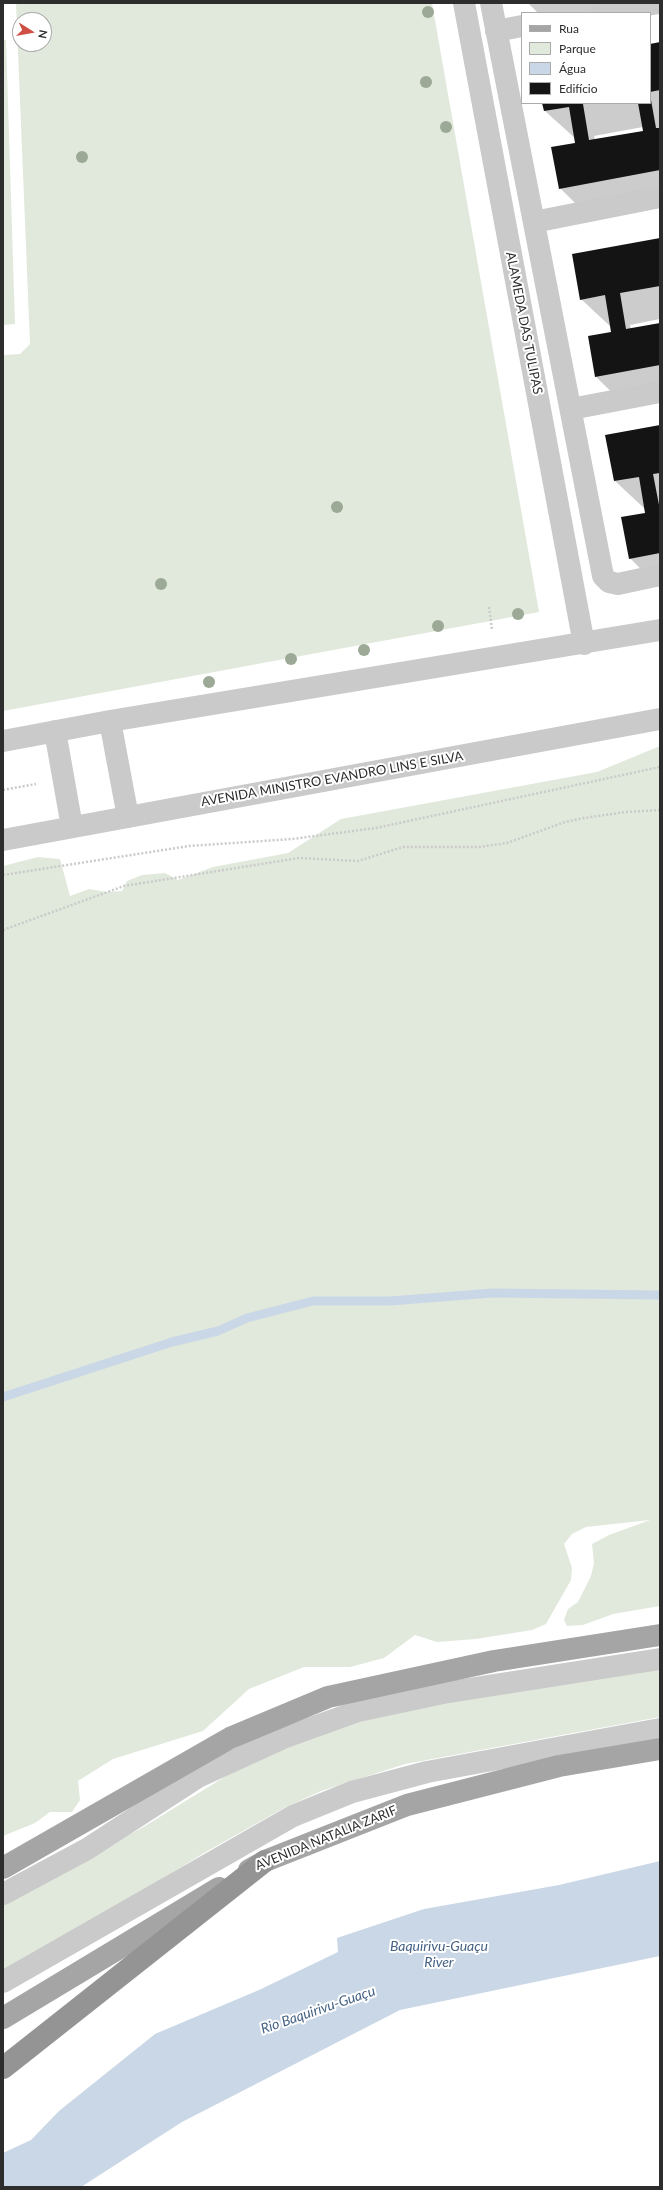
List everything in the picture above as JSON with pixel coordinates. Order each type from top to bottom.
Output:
[{"type":"highway","points":[[3,2068],[265,1861]]},
{"type":"main road","points":[[3,1868],[230,1738],[328,1697],[494,1662],[660,1635]]},
{"type":"main road","name":"AVENIDA NATALIA ZARIF","points":[[3,2018],[265,1861],[407,1805],[559,1766],[660,1749]]},
{"type":"street","name":"ALAMEDA DAS TULIPAS","points":[[464,3],[584,644]]},
{"type":"street","points":[[491,3],[603,576],[609,582],[618,584],[660,574]]},
{"type":"street","points":[[607,12],[659,3]]},
{"type":"street","points":[[496,31],[521,26]]},
{"type":"street","points":[[534,222],[660,197]]},
{"type":"street","points":[[571,409],[660,392]]},
{"type":"street","points":[[3,741],[110,721],[584,644],[660,630]]},
{"type":"street","name":"AVENIDA MINISTRO EVANDRO LINS E SILVA","points":[[3,840],[660,719]]},
{"type":"street","points":[[110,721],[128,817]]},
{"type":"street","points":[[55,731],[72,827]]},
{"type":"street","points":[[3,1894],[87,1849],[198,1776],[283,1738],[358,1711],[435,1694],[660,1659]]},
{"type":"street","points":[[3,1982],[293,1816],[352,1792],[427,1772],[660,1730]]},
{"type":"street","points":[[265,1861],[293,1816]]},
{"type":"path","points":[[3,875],[189,846],[292,839],[376,828],[660,767]]},
{"type":"path","points":[[3,790],[64,779]]},
{"type":"path","points":[[3,930],[124,886],[299,858],[358,861],[402,847],[457,849],[486,846],[507,843],[565,822],[584,818],[626,812],[660,810]]},
{"type":"green space","points":[[16,3],[432,3],[539,612],[3,711],[3,355],[20,354],[30,344],[18,52],[52,52],[52,12],[16,12]]},
{"type":"green space","points":[[3,40],[6,40],[15,324],[3,325]]},
{"type":"green space","points":[[660,746],[660,1606],[613,1614],[583,1625],[567,1626],[564,1620],[568,1609],[578,1602],[591,1576],[594,1563],[592,1544],[609,1535],[650,1520],[586,1527],[572,1534],[564,1544],[572,1568],[571,1580],[546,1624],[532,1630],[476,1639],[437,1642],[415,1635],[384,1658],[350,1667],[304,1667],[249,1689],[203,1731],[113,1759],[78,1781],[80,1800],[72,1812],[50,1812],[35,1823],[3,1836],[3,866],[38,857],[60,859],[70,896],[89,889],[107,892],[122,891],[127,881],[142,875],[165,873],[178,880],[213,867],[288,853],[341,819],[597,772]]},
{"type":"green space","points":[[660,1667],[660,1717],[405,1764],[321,1791],[284,1808],[204,1853],[56,1944],[3,1970],[3,1904],[145,1826],[257,1757],[379,1714]]},
{"type":"water","name":"Baquirivu-Guaçu River","points":[[660,1861],[660,1956],[400,2010],[182,2122],[81,2187],[3,2187],[3,2153],[31,2140],[59,2111],[155,2034],[259,1990],[338,1952],[337,1938],[424,1909],[559,1885]]},
{"type":"building","points":[[660,42],[660,90],[651,92],[651,44]]},
{"type":"building","points":[[651,100],[656,128],[660,128],[660,170],[559,189],[551,147],[575,143],[569,107],[544,111],[542,104],[583,104],[589,140],[643,131],[638,104],[651,104]]},
{"type":"building","points":[[660,238],[660,286],[620,293],[626,329],[660,323],[660,365],[595,377],[588,336],[611,332],[605,295],[580,300],[572,254]]},
{"type":"building","points":[[660,425],[660,473],[653,474],[660,510],[660,553],[629,559],[621,517],[645,513],[639,477],[614,481],[605,435]]},
{"type":"waterway","points":[[3,1397],[172,1342],[218,1331],[247,1318],[313,1301],[390,1301],[493,1293],[660,1295]]},
{"type":"water label","name":"Rio Baquirivu-Guaçu","points":[[318,2010]]}]
